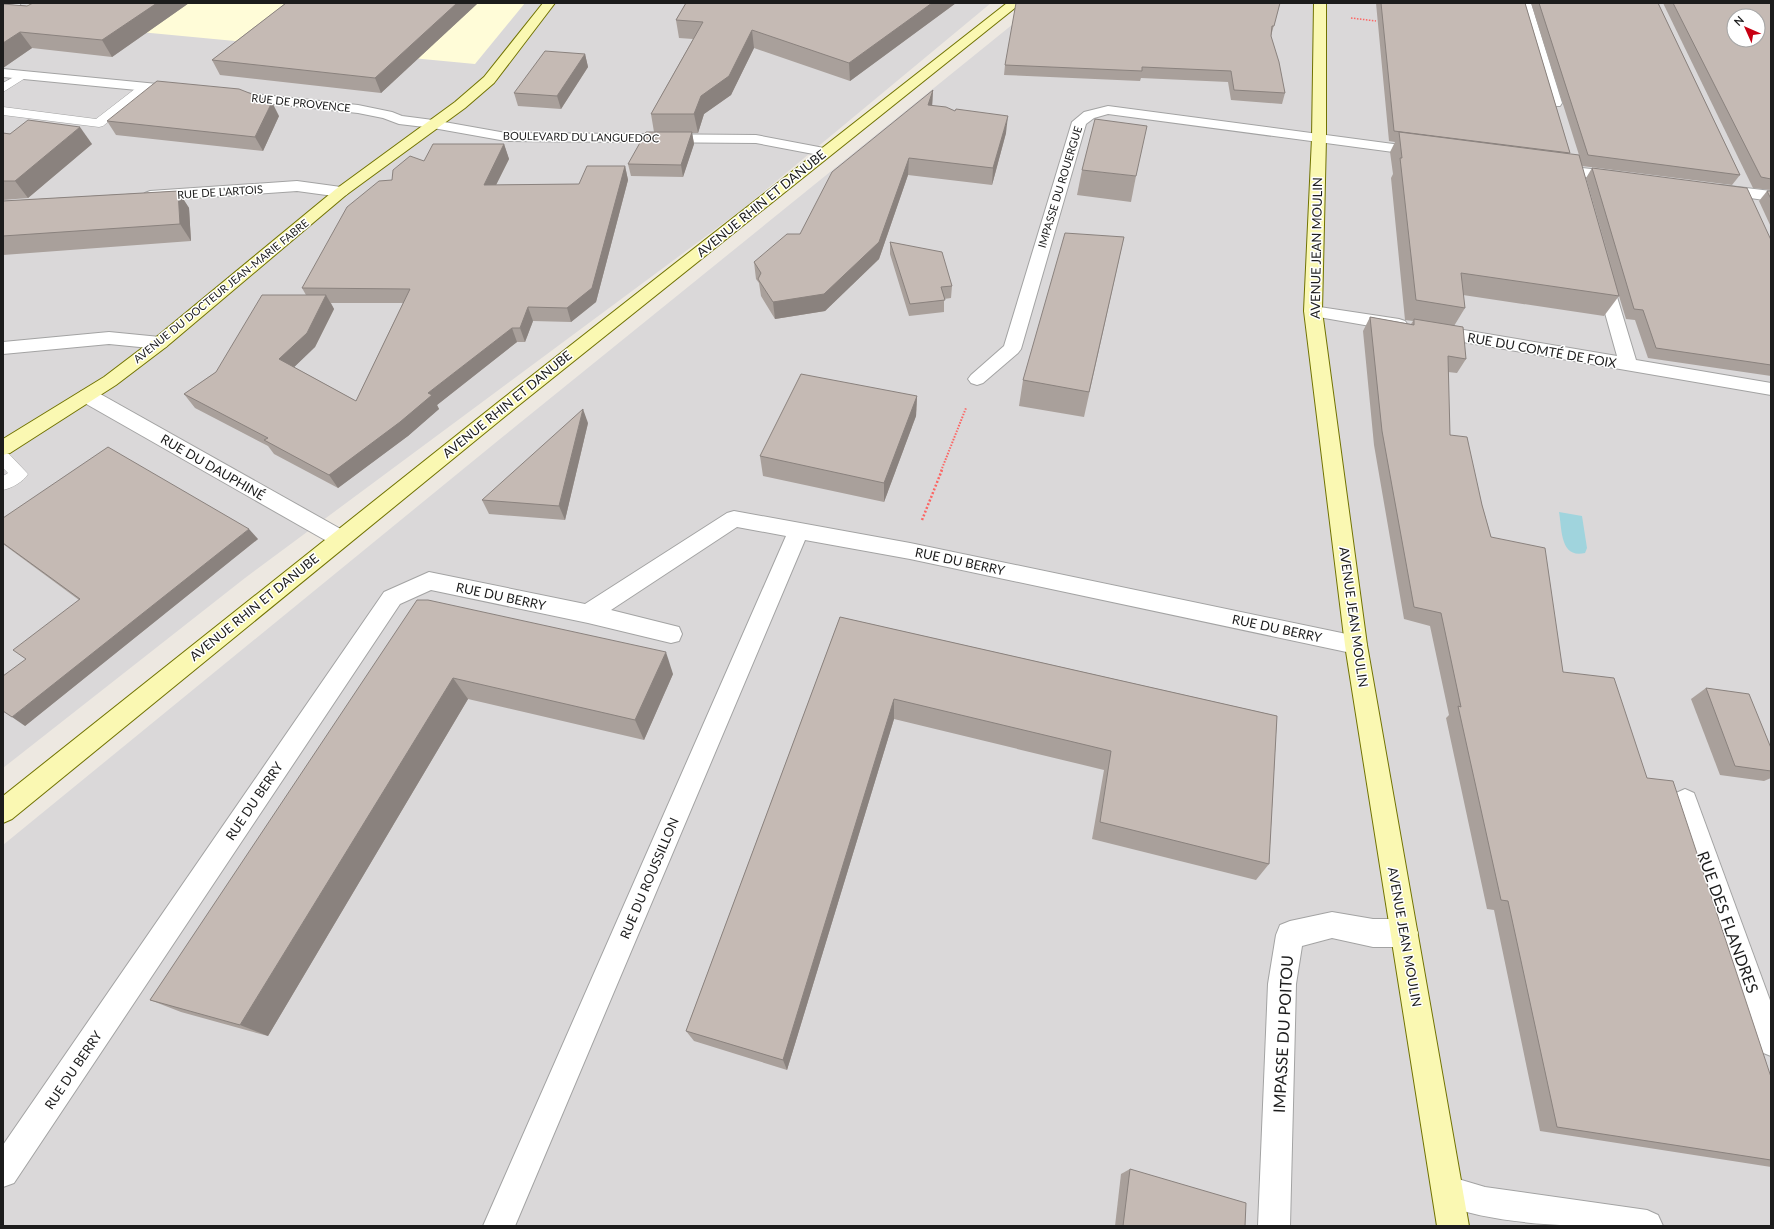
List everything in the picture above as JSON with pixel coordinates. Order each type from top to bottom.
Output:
[{"type":"street","points":[[3,8],[15,3]]},
{"type":"street","points":[[433,124],[460,105],[489,80],[549,3]]},
{"type":"street","name":"AVENUE RHIN ET DANUBE","points":[[3,811],[339,538],[824,152],[1015,3]]},
{"type":"street","name":"AVENUE JEAN MOULIN","points":[[1320,3],[1319,138],[1313,311],[1356,645],[1453,1226]]},
{"type":"street","points":[[1525,3],[1559,119]]},
{"type":"street","points":[[3,72],[192,92]]},
{"type":"street","name":"RUE DE PROVENCE","points":[[223,95],[358,109],[387,115],[399,120],[433,124]]},
{"type":"street","name":"IMPASSE DU ROUERGUE","points":[[977,379],[1012,349],[1079,122],[1089,115],[1108,110],[1319,138]]},
{"type":"street","name":"BOULEVARD DU LANGUEDOC","points":[[433,124],[506,137],[756,139],[824,152]]},
{"type":"street","name":"AVENUE DU DOCTEUR JEAN-MARIE FABRE","points":[[3,448],[88,396],[160,343],[341,192],[433,124]]},
{"type":"street","points":[[1319,138],[1441,154]]},
{"type":"street","points":[[1569,155],[1578,187]]},
{"type":"street","points":[[1543,167],[1629,178]]},
{"type":"street","points":[[1738,176],[1753,209]]},
{"type":"street","name":"RUE DE L'ARTOIS","points":[[138,197],[297,186],[341,192]]},
{"type":"street","points":[[1707,188],[1771,196]]},
{"type":"street","points":[[1600,263],[1628,364]]},
{"type":"street","name":"RUE DU COMTÉ DE FOIX","points":[[1313,311],[1771,388]]},
{"type":"street","points":[[3,348],[109,338],[160,343]]},
{"type":"street","name":"RUE DU DAUPHINÉ","points":[[88,396],[339,538]]},
{"type":"street","name":"RUE DU BERRY","points":[[588,614],[734,519],[910,551],[1356,645]]},
{"type":"street","name":"RUE DU ROUSSILLON","points":[[499,1226],[799,530]]},
{"type":"street","name":"RUE DU BERRY","points":[[3,1172],[392,598],[430,581],[588,614],[672,634]]},
{"type":"street","name":"RUE DES FLANDRES","points":[[1685,801],[1771,1042]]},
{"type":"street","name":"IMPASSE DU POITOU","points":[[1274,1226],[1282,984],[1290,935],[1332,924],[1373,933],[1404,933]]},
{"type":"street","points":[[1448,1192],[1485,1203],[1647,1226]]},
{"type":"lane","points":[[3,88],[23,75]]},
{"type":"lane","points":[[3,111],[99,123],[144,87]]},
{"type":"lane","points":[[3,458],[19,474],[3,484]]},
{"type":"path","points":[[910,551],[977,379]]},
{"type":"shaded area","points":[[3,3],[991,3],[744,208],[245,578],[3,768]]},
{"type":"shaded area","points":[[32,3],[525,3],[475,64],[3,19],[3,16]]},
{"type":"shaded area","points":[[1039,3],[1771,3],[1771,1226],[3,1226],[3,845],[500,439]]},
{"type":"water","points":[[1559,512],[1582,516],[1587,548],[1585,553],[1577,554],[1571,552],[1567,547],[1562,534]]},
{"type":"building","points":[[33,3],[157,3],[102,40],[20,32],[3,43],[3,4],[27,6]]},
{"type":"building","points":[[286,3],[457,3],[375,78],[212,60]]},
{"type":"building","points":[[686,3],[932,3],[849,63],[752,30],[729,76],[701,96],[694,114],[651,114],[703,22],[676,20]]},
{"type":"building","points":[[1016,3],[1280,3],[1274,26],[1272,26],[1271,36],[1279,62],[1285,93],[1234,90],[1231,71],[1142,67],[1142,71],[1005,65]]},
{"type":"building","points":[[1381,3],[1525,3],[1570,153],[1394,131]]},
{"type":"building","points":[[1539,3],[1658,3],[1740,175],[1588,155]]},
{"type":"building","points":[[1673,3],[1771,3],[1771,179],[1761,177]]},
{"type":"building","points":[[545,51],[585,54],[557,96],[514,93]]},
{"type":"building","points":[[157,81],[239,89],[272,102],[255,137],[107,121]]},
{"type":"building","points":[[933,90],[928,105],[946,107],[955,111],[956,109],[1008,116],[993,168],[909,158],[879,242],[824,294],[773,302],[758,279],[761,273],[754,262],[787,234],[800,234],[832,172]]},
{"type":"building","points":[[1095,119],[1147,126],[1136,176],[1082,170]]},
{"type":"building","points":[[28,120],[80,127],[15,181],[3,181],[3,133],[10,134]]},
{"type":"building","points":[[646,132],[692,132],[681,165],[628,164]]},
{"type":"building","points":[[1399,132],[1579,155],[1619,296],[1461,273],[1465,308],[1416,300],[1400,158],[1402,158]]},
{"type":"building","points":[[433,144],[504,144],[484,185],[579,184],[587,166],[625,166],[592,288],[567,308],[528,307],[520,328],[512,328],[428,393],[432,395],[400,422],[329,475],[264,440],[268,438],[184,394],[216,372],[262,295],[326,295],[307,333],[279,359],[356,401],[410,289],[302,288],[347,207],[379,181],[392,180],[393,170],[410,156],[424,161]]},
{"type":"building","points":[[1592,168],[1747,188],[1771,240],[1771,365],[1656,348],[1643,310],[1634,309]]},
{"type":"building","points":[[178,191],[180,224],[3,236],[3,201]]},
{"type":"building","points":[[1767,191],[1771,191],[1771,199]]},
{"type":"building","points":[[1065,233],[1124,237],[1089,392],[1023,380]]},
{"type":"building","points":[[890,242],[942,252],[952,286],[941,287],[945,300],[910,304]]},
{"type":"building","points":[[1370,317],[1414,325],[1414,319],[1463,327],[1466,359],[1448,356],[1450,435],[1467,437],[1482,505],[1491,537],[1545,548],[1563,672],[1614,678],[1647,778],[1673,781],[1771,1077],[1771,1160],[1557,1127],[1508,901],[1501,900],[1458,706],[1461,707],[1441,613],[1414,607],[1382,431]]},
{"type":"building","points":[[801,374],[917,396],[884,483],[760,456]]},
{"type":"building","points":[[583,409],[559,506],[482,500]]},
{"type":"building","points":[[108,447],[249,529],[12,717],[3,711],[3,676],[26,659],[13,650],[80,599],[3,543],[3,518]]},
{"type":"building","points":[[417,600],[428,600],[666,652],[635,720],[453,678],[240,1025],[150,1000]]},
{"type":"building","points":[[840,617],[1277,716],[1269,864],[1100,822],[1111,751],[894,699],[783,1060],[686,1031]]},
{"type":"building","points":[[1706,688],[1749,694],[1771,748],[1771,771],[1735,766]]},
{"type":"building","points":[[1130,1169],[1246,1203],[1245,1226],[1123,1226]]}]
